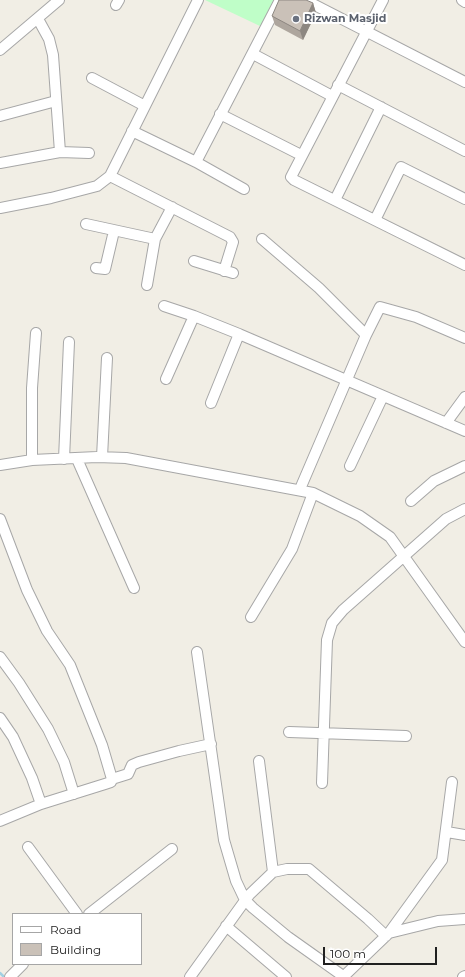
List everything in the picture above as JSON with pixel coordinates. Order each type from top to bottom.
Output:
[{"type":"street","points":[[0,50],[58,0]]},
{"type":"street","points":[[0,208],[51,198],[96,186],[110,176],[198,0]]},
{"type":"street","points":[[196,162],[280,0]]},
{"type":"street","points":[[305,0],[465,82]]},
{"type":"street","points":[[383,0],[332,96],[292,177],[294,180],[464,263]]},
{"type":"street","points":[[38,18],[49,39],[53,55],[60,152]]},
{"type":"street","points":[[253,54],[332,96]]},
{"type":"street","points":[[92,78],[145,106]]},
{"type":"street","points":[[338,85],[465,151]]},
{"type":"street","points":[[0,116],[56,101]]},
{"type":"street","points":[[335,200],[381,107]]},
{"type":"street","points":[[220,114],[302,155]]},
{"type":"street","points":[[132,131],[196,162],[244,189]]},
{"type":"street","points":[[0,163],[60,152],[89,153]]},
{"type":"street","points":[[375,220],[401,167],[465,199]]},
{"type":"street","points":[[110,176],[232,239],[233,242],[229,272],[194,261]]},
{"type":"street","points":[[147,285],[155,239],[172,207]]},
{"type":"street","points":[[86,224],[155,239]]},
{"type":"street","points":[[96,268],[105,270],[114,231]]},
{"type":"street","points":[[262,239],[319,288],[366,335]]},
{"type":"street","points":[[164,306],[239,334],[465,431]]},
{"type":"street","points":[[300,490],[346,380],[378,310],[383,307],[416,317],[465,338]]},
{"type":"street","points":[[166,379],[194,316]]},
{"type":"street","points":[[32,460],[32,388],[36,333]]},
{"type":"street","points":[[211,403],[239,334]]},
{"type":"street","points":[[64,459],[69,342]]},
{"type":"street","points":[[102,457],[107,358]]},
{"type":"street","points":[[350,466],[383,396]]},
{"type":"street","points":[[446,423],[465,397]]},
{"type":"street","points":[[0,465],[32,460],[102,457],[126,458],[196,472],[313,492],[360,516],[390,537],[465,642]]},
{"type":"street","points":[[77,459],[134,588]]},
{"type":"street","points":[[411,501],[434,481],[465,466]]},
{"type":"street","points":[[251,617],[292,550],[313,492]]},
{"type":"street","points":[[322,783],[327,640],[332,623],[343,610],[446,519],[465,509]]},
{"type":"street","points":[[0,519],[27,590],[47,631],[70,664],[102,745],[112,779]]},
{"type":"street","points":[[197,652],[224,840],[236,881],[245,900],[288,937],[343,977],[387,935],[442,860],[447,832],[452,782]]},
{"type":"street","points":[[0,657],[19,683],[48,729],[64,762],[74,794]]},
{"type":"street","points":[[0,718],[13,738],[32,778],[41,804]]},
{"type":"street","points":[[289,732],[406,736]]},
{"type":"street","points":[[0,821],[41,804],[111,782],[112,779],[128,774],[132,765],[139,762],[211,744]]},
{"type":"street","points":[[259,761],[273,872]]},
{"type":"street","points":[[447,832],[465,835]]},
{"type":"street","points":[[28,847],[76,913]]},
{"type":"street","points":[[90,913],[172,849]]},
{"type":"street","points":[[190,977],[245,900],[273,872],[287,869],[309,869],[387,935]]},
{"type":"street","points":[[387,935],[438,921],[465,919]]},
{"type":"street","points":[[226,926],[286,977]]},
{"type":"street","points":[[10,977],[22,965]]},
{"type":"green space","points":[[205,0],[275,0],[262,27]]},
{"type":"building","name":"Rizwan Masjid","points":[[279,0],[306,0],[313,3],[300,31],[272,16]]},
{"type":"waterway","points":[[0,973],[4,977]]},
{"type":"place","name":"Rizwan Masjid","points":[[296,19]]}]
